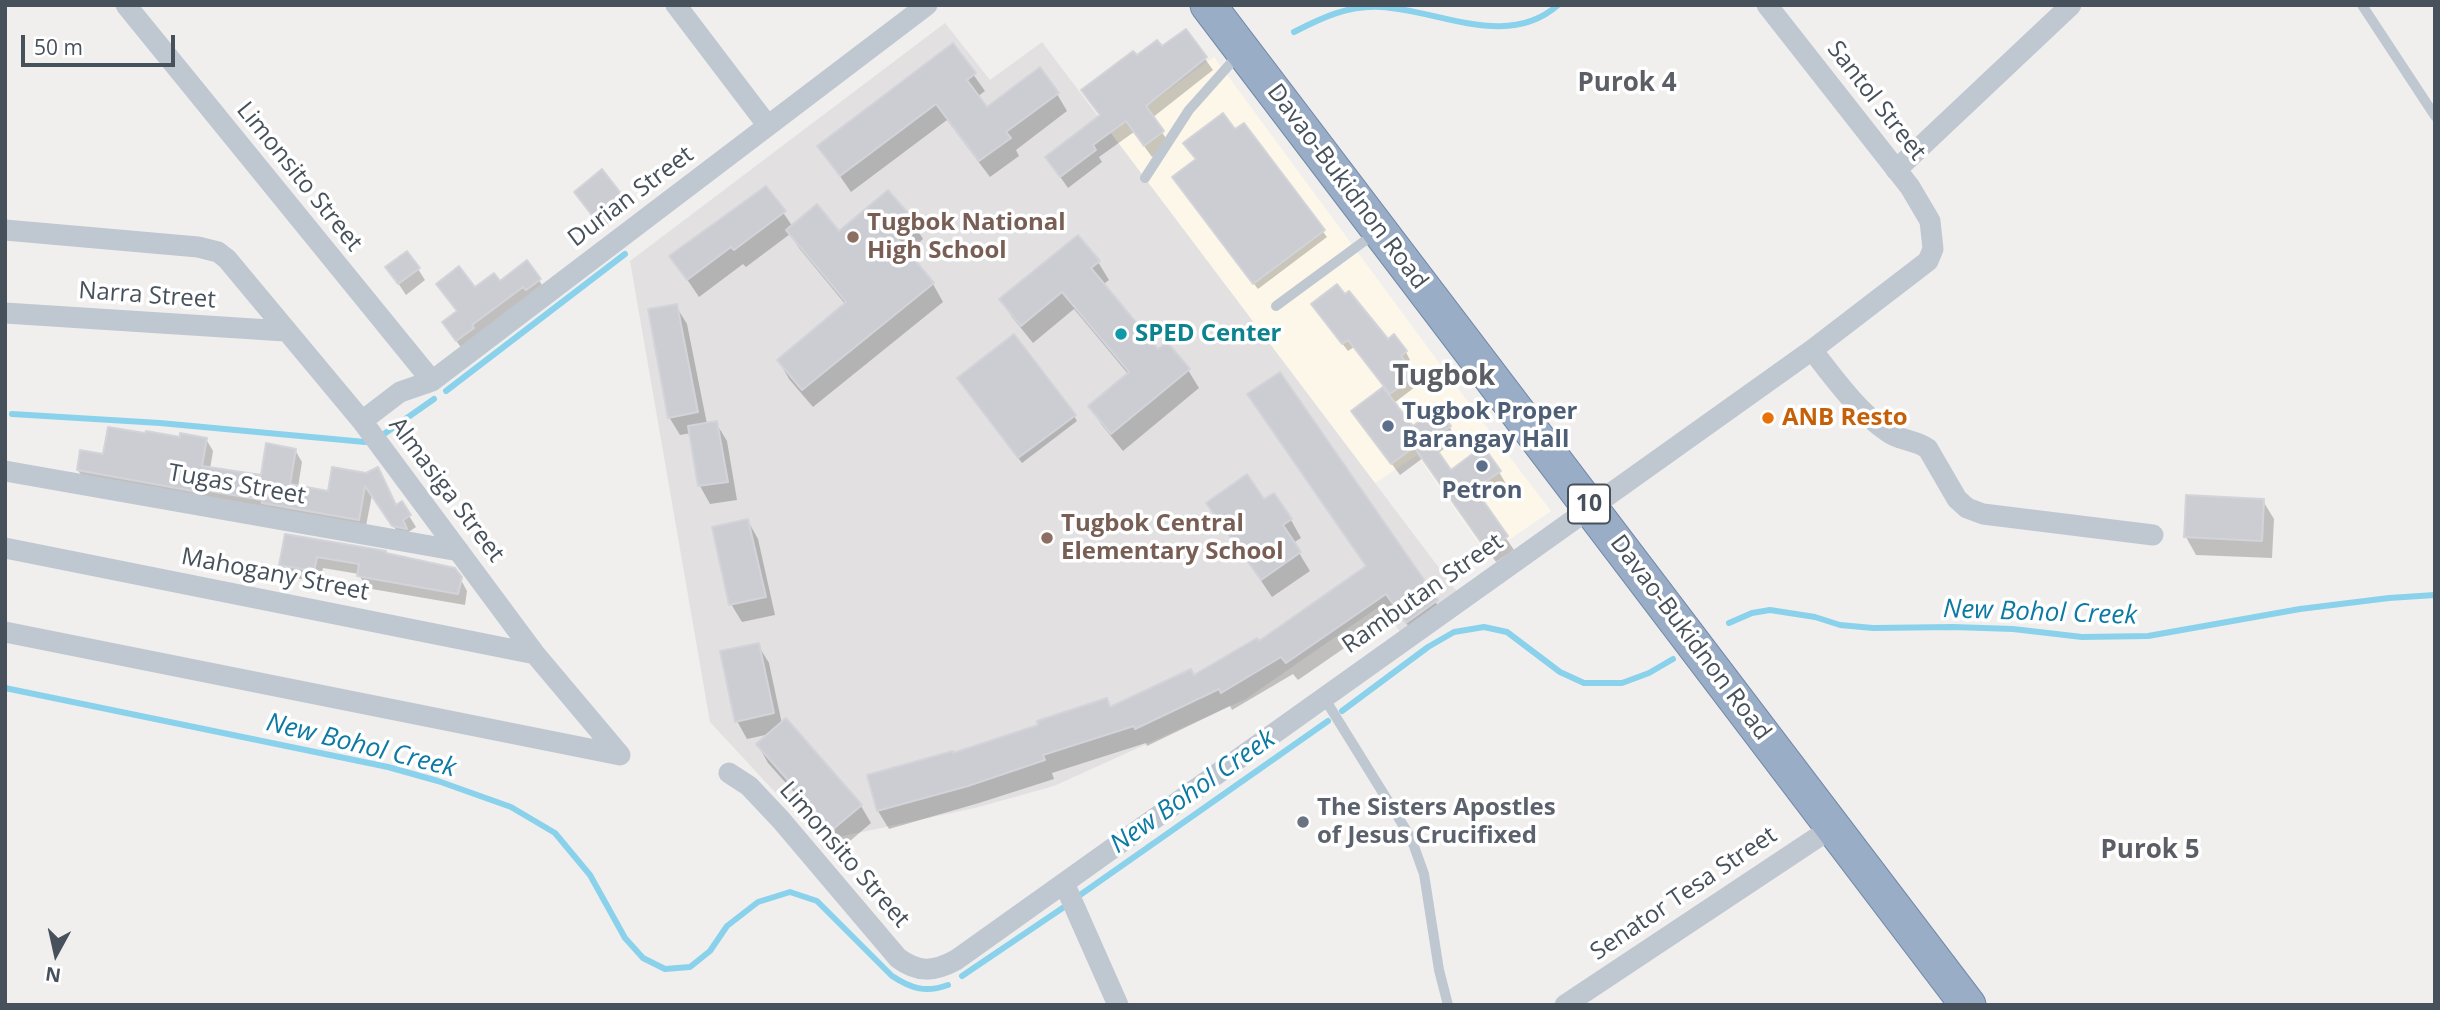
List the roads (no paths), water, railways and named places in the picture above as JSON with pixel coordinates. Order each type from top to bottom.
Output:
[{"type":"highway","name":"Davao-Bukidnon Road","points":[[1208,5],[1968,1005]]},
{"type":"street","points":[[676,5],[768,126]]},
{"type":"street","name":"Durian Street","points":[[362,421],[400,392],[432,381],[927,5]]},
{"type":"street","name":"Santol Street","points":[[1767,5],[1922,205],[1930,221],[1932,235]]},
{"type":"street","points":[[1896,170],[2071,5]]},
{"type":"street","name":"Limonsito Street","points":[[136,9],[432,381]]},
{"type":"street","name":"Almasiga Street","points":[[5,230],[198,247],[218,252],[362,421],[535,654],[620,755],[5,632]]},
{"type":"street","name":"Rambutan Street","points":[[920,970],[932,970],[956,960],[1812,350],[1928,261],[1933,249],[1932,235]]},
{"type":"street","name":"Narra Street","points":[[5,313],[285,331]]},
{"type":"street","points":[[1812,350],[1873,421],[1899,439],[1928,449],[1957,499],[1967,508],[1983,514],[2153,535]]},
{"type":"street","name":"Tugas Street","points":[[5,471],[459,551]]},
{"type":"street","name":"Mahogany Street","points":[[5,548],[535,654]]},
{"type":"street","name":"Limonsito Street","points":[[729,773],[749,786],[781,820],[898,958],[920,970]]},
{"type":"street","name":"Senator Tesa Street","points":[[1565,1005],[1833,827]]},
{"type":"street","points":[[1064,883],[1118,1005]]},
{"type":"lane","points":[[2362,5],[2435,116]]},
{"type":"lane","points":[[1145,178],[1189,110],[1242,50]]},
{"type":"lane","points":[[1276,306],[1380,230]]},
{"type":"lane","points":[[1323,696],[1411,838],[1424,874],[1439,970],[1448,1005]]},
{"type":"waterway","points":[[1294,32],[1326,17],[1358,8],[1381,7],[1495,26],[1517,25],[1538,18],[1558,5]]},
{"type":"waterway","points":[[446,391],[625,254]]},
{"type":"waterway","points":[[384,434],[434,399]]},
{"type":"waterway","points":[[12,414],[160,423],[365,442]]},
{"type":"waterway","name":"New Bohol Creek","points":[[1729,623],[1752,613],[1770,610],[1815,617],[1840,625],[1873,628],[1953,627],[2013,629],[2082,637],[2148,636],[2300,609],[2435,595]]},
{"type":"waterway","name":"New Bohol Creek","points":[[1342,711],[1428,647],[1454,632],[1484,627],[1507,632],[1560,672],[1584,683],[1622,683],[1649,673],[1673,659]]},
{"type":"waterway","name":"New Bohol Creek","points":[[5,688],[388,767],[438,781],[511,807],[555,833],[590,875],[625,938],[643,958],[665,969],[690,967],[710,951],[727,926],[758,902],[790,892],[817,901],[892,976],[913,987],[926,989],[948,985]]},
{"type":"waterway","name":"New Bohol Creek","points":[[1080,895],[1328,721]]},
{"type":"waterway","name":"New Bohol Creek","points":[[962,976],[1067,905]]},
{"type":"place","name":"Tugbok National High School","points":[[853,237]]},
{"type":"place","name":"SPED Center","points":[[1121,334]]},
{"type":"place","name":"ANB Resto","points":[[1768,418]]},
{"type":"place","name":"Tugbok Proper Barangay Hall","points":[[1388,426]]},
{"type":"place","name":"Petron","points":[[1482,466]]},
{"type":"place","name":"Tugbok Central Elementary School","points":[[1047,538]]},
{"type":"place","name":"The Sisters Apostles of Jesus Crucifixed","points":[[1303,822]]},
{"type":"district","name":"Purok 4","points":[[1627,84]]},
{"type":"district","name":"Tugbok","points":[[1444,377]]},
{"type":"district","name":"Purok 5","points":[[2150,851]]}]
